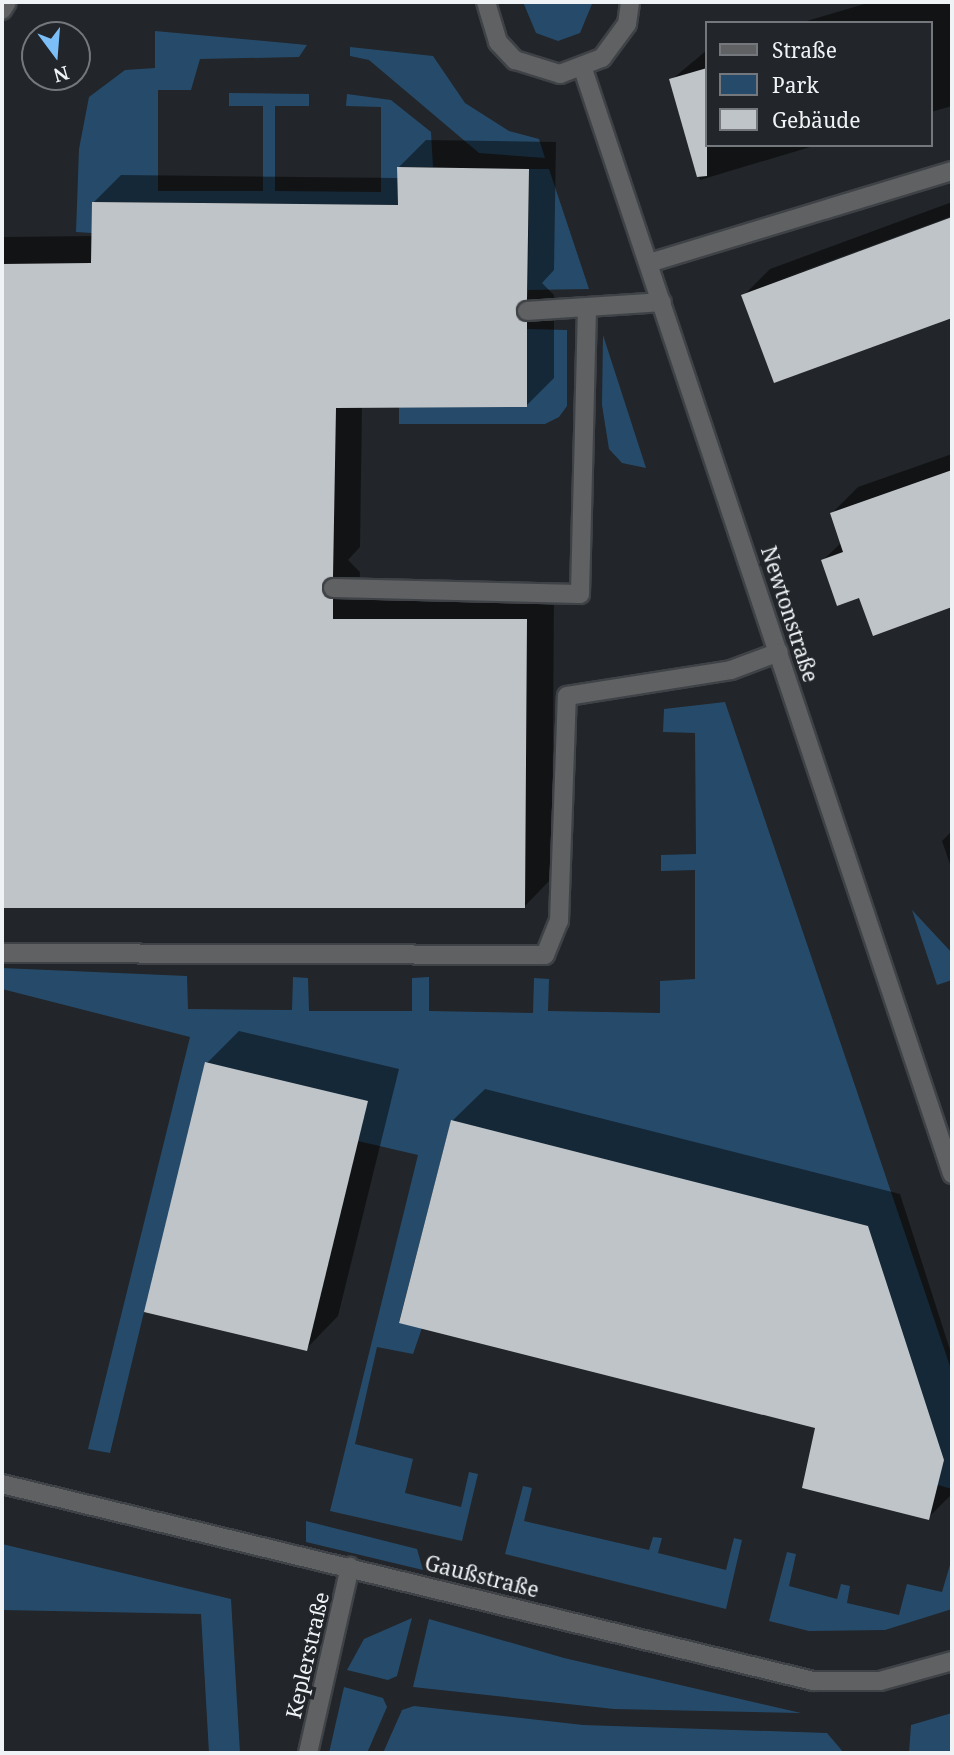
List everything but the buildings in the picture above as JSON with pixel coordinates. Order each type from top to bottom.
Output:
[{"type":"street","points":[[2,10],[7,2]]},
{"type":"street","points":[[486,2],[498,42],[514,60],[560,74],[583,69],[617,43],[630,2]]},
{"type":"street","name":"Newtonstraße","points":[[583,69],[952,1174]]},
{"type":"street","points":[[649,263],[952,171]]},
{"type":"street","points":[[527,311],[662,302]]},
{"type":"street","points":[[333,589],[580,594],[587,308]]},
{"type":"street","points":[[2,953],[545,955],[559,921],[567,696],[731,670],[779,652]]},
{"type":"street","name":"Gaußstraße","points":[[2,1484],[813,1681],[880,1681],[952,1661]]},
{"type":"street","name":"Keplerstraße","points":[[308,1753],[351,1567]]},
{"type":"green space","points":[[523,2],[592,4],[580,33],[558,41],[536,33]]},
{"type":"green space","points":[[155,31],[307,45],[299,57],[200,59],[191,90],[158,90],[158,191],[263,191],[263,106],[229,106],[229,93],[309,94],[309,106],[275,106],[275,191],[381,192],[381,107],[346,106],[347,94],[391,100],[431,132],[433,167],[397,167],[398,205],[93,202],[92,233],[76,232],[79,149],[89,97],[125,70],[155,68]]},
{"type":"green space","points":[[350,47],[433,56],[465,103],[509,131],[539,139],[545,158],[479,153],[369,60],[350,56]]},
{"type":"green space","points":[[529,169],[549,169],[589,289],[528,290]]},
{"type":"green space","points":[[527,329],[567,330],[567,406],[559,417],[545,424],[399,424],[399,407],[527,407]]},
{"type":"green space","points":[[603,335],[646,468],[622,463],[609,449],[602,405]]},
{"type":"green space","points":[[725,702],[952,1372],[952,1489],[938,1485],[451,1121],[399,1322],[422,1328],[413,1354],[377,1347],[355,1444],[413,1459],[405,1493],[461,1507],[469,1472],[478,1474],[462,1541],[330,1511],[418,1155],[358,1141],[144,1312],[110,1453],[88,1449],[190,1037],[2,989],[2,968],[187,976],[188,1009],[292,1010],[293,977],[308,978],[309,1011],[412,1011],[412,978],[429,977],[429,1011],[533,1013],[534,978],[549,979],[548,1011],[660,1013],[660,981],[695,979],[695,870],[661,871],[661,855],[696,854],[695,733],[663,732],[664,709]]},
{"type":"green space","points":[[912,910],[952,953],[952,980],[937,985]]},
{"type":"green space","points":[[523,1486],[532,1488],[524,1521],[649,1550],[653,1537],[662,1538],[658,1553],[726,1570],[734,1538],[742,1540],[726,1609],[505,1554]]},
{"type":"green space","points":[[306,1521],[417,1549],[423,1570],[306,1542]]},
{"type":"green space","points":[[2,1544],[231,1599],[240,1753],[209,1753],[201,1614],[2,1610]]},
{"type":"green space","points":[[787,1552],[796,1554],[789,1586],[837,1599],[841,1584],[850,1586],[847,1603],[899,1615],[907,1584],[942,1592],[952,1558],[952,1609],[885,1630],[809,1631],[769,1621]]},
{"type":"green space","points":[[412,1618],[397,1676],[388,1680],[347,1670],[364,1639]]},
{"type":"green space","points":[[429,1619],[564,1658],[801,1713],[614,1709],[413,1687]]},
{"type":"green space","points":[[344,1687],[383,1698],[387,1707],[367,1753],[329,1753]]},
{"type":"green space","points":[[414,1706],[583,1725],[827,1733],[844,1753],[383,1753],[402,1710]]},
{"type":"green space","points":[[952,1713],[952,1753],[909,1753],[911,1725]]}]
